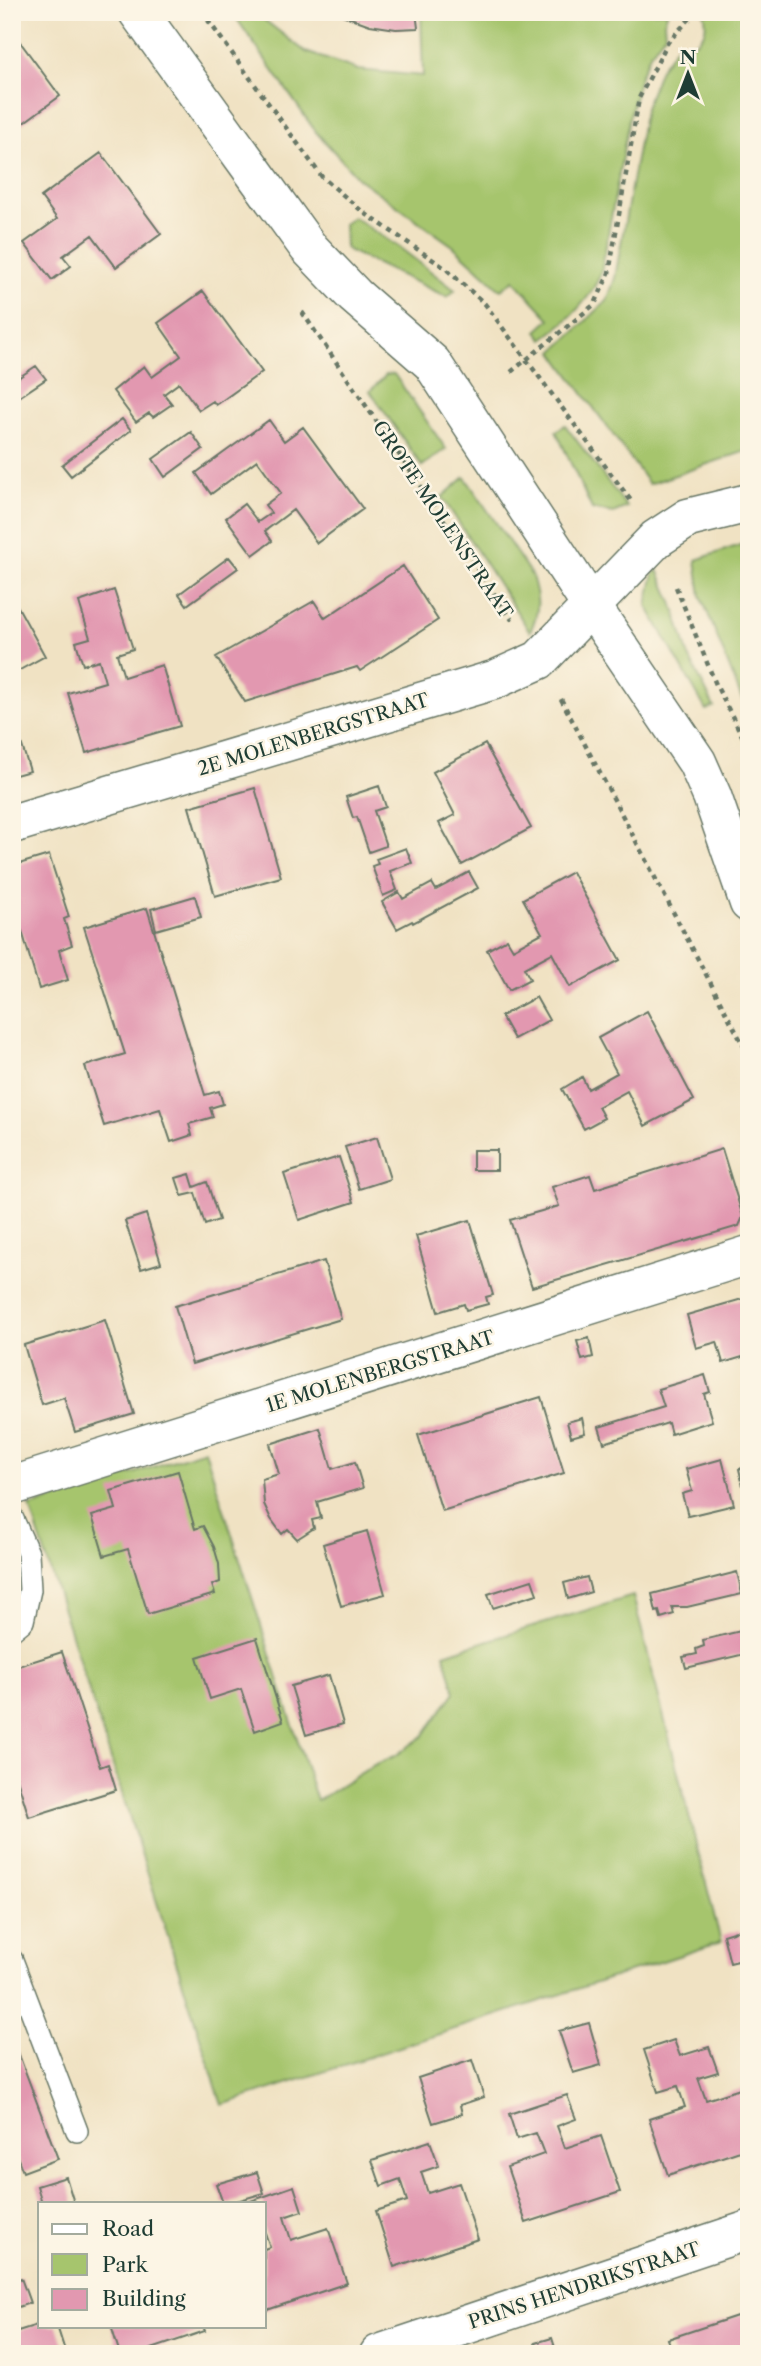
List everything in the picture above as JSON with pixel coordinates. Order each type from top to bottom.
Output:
[{"type":"street","points":[[138,12],[308,247],[355,296],[432,363],[697,762],[712,796],[749,903]]},
{"type":"street","name":"2E MOLENBERGSTRAAT","points":[[12,824],[494,680],[539,660],[656,539],[688,518],[749,503]]},
{"type":"street","name":"1E MOLENBERGSTRAAT","points":[[12,1486],[749,1255]]},
{"type":"street","name":"PRINS HENDRIKSTRAAT","points":[[383,2353],[749,2230]]},
{"type":"lane","points":[[12,1517],[28,1553],[30,1590],[23,1621],[12,1630]]},
{"type":"lane","points":[[12,1960],[77,2131]]},
{"type":"path","points":[[202,12],[322,177],[363,212],[445,268],[485,303],[620,484],[656,539],[717,687],[749,749]]},
{"type":"path","points":[[511,372],[594,304],[600,294],[610,273],[639,98],[667,41],[696,12]]},
{"type":"path","name":"GROTE MOLENSTRAAT","points":[[297,304],[539,660],[575,722],[749,1056]]},
{"type":"green space","points":[[232,12],[254,12],[306,52],[358,70],[423,76],[421,12],[668,12],[664,22],[665,34],[650,54],[640,76],[629,119],[601,273],[584,302],[543,339],[537,331],[550,319],[514,280],[501,290],[453,246],[359,179],[316,132]]},
{"type":"green space","points":[[749,12],[749,450],[649,484],[553,352],[607,301],[615,278],[645,108],[660,69],[677,45],[691,44],[701,38],[705,27],[704,13]]},
{"type":"green space","points":[[353,217],[400,248],[455,290],[447,297],[349,251],[345,247],[344,224]]},
{"type":"green space","points":[[394,374],[446,449],[422,466],[370,391],[386,375]]},
{"type":"green space","points":[[565,425],[627,507],[613,513],[592,509],[556,431]]},
{"type":"green space","points":[[465,477],[532,576],[537,604],[536,617],[530,632],[442,497]]},
{"type":"green space","points":[[749,542],[749,711],[701,596],[696,560]]},
{"type":"green space","points":[[658,570],[672,602],[689,657],[714,707],[706,710],[647,606],[654,572]]},
{"type":"green space","points":[[205,1450],[317,1801],[374,1765],[395,1756],[423,1736],[455,1692],[444,1654],[633,1596],[721,1942],[222,2105],[30,1507]]},
{"type":"building","points":[[334,12],[416,12],[418,28],[396,29],[370,25]]},
{"type":"building","points":[[12,31],[60,96],[15,129],[12,126]]},
{"type":"building","points":[[101,153],[161,234],[116,267],[92,235],[63,256],[71,266],[52,280],[24,243],[57,219],[41,197]]},
{"type":"building","points":[[203,291],[262,372],[216,405],[213,401],[199,410],[179,383],[164,394],[172,404],[153,417],[149,413],[136,422],[113,391],[144,366],[152,377],[181,356],[158,323]]},
{"type":"building","points":[[36,366],[46,379],[16,399],[12,393],[12,382]]},
{"type":"building","points":[[122,419],[131,430],[71,476],[62,465]]},
{"type":"building","points":[[269,420],[284,441],[303,427],[363,509],[317,543],[293,510],[265,531],[272,541],[253,555],[226,518],[244,504],[258,522],[271,513],[265,505],[281,493],[257,460],[211,494],[196,473]]},
{"type":"building","points":[[191,432],[203,449],[165,477],[153,459]]},
{"type":"building","points":[[229,557],[238,568],[187,605],[179,594]]},
{"type":"building","points":[[403,566],[438,620],[360,671],[357,667],[245,702],[216,657],[314,601],[325,618]]},
{"type":"building","points":[[114,590],[133,649],[117,654],[124,677],[162,665],[180,726],[86,753],[68,693],[105,682],[99,660],[83,665],[76,642],[90,638],[79,602]]},
{"type":"building","points":[[18,607],[45,656],[18,671],[12,660],[12,610]]},
{"type":"building","points":[[12,714],[30,771],[12,776]]},
{"type":"building","points":[[485,744],[531,828],[462,865],[439,823],[455,815],[433,772]]},
{"type":"building","points":[[379,786],[386,807],[374,811],[386,846],[369,852],[357,817],[353,818],[346,797]]},
{"type":"building","points":[[255,788],[281,877],[215,896],[189,807]]},
{"type":"building","points":[[406,848],[412,863],[390,871],[397,890],[383,896],[372,866],[378,864],[376,859]]},
{"type":"building","points":[[49,855],[69,917],[64,919],[72,945],[59,950],[68,980],[39,989],[22,931],[18,932],[12,914],[12,866]]},
{"type":"building","points":[[469,872],[478,888],[397,929],[382,902],[399,892],[403,899],[432,883],[436,890]]},
{"type":"building","points":[[572,872],[620,960],[570,987],[552,953],[524,968],[530,979],[509,990],[487,950],[507,939],[513,949],[542,933],[523,899]]},
{"type":"building","points":[[195,896],[201,917],[156,930],[151,909]]},
{"type":"building","points":[[147,908],[205,1095],[219,1091],[223,1104],[210,1108],[213,1117],[189,1124],[192,1135],[171,1142],[160,1109],[104,1126],[85,1066],[125,1054],[84,927]]},
{"type":"building","points":[[536,997],[549,1020],[514,1039],[501,1016]]},
{"type":"building","points":[[647,1011],[694,1100],[645,1126],[627,1091],[598,1107],[604,1118],[584,1129],[562,1089],[582,1077],[588,1089],[617,1073],[598,1038]]},
{"type":"building","points":[[377,1137],[390,1179],[359,1189],[345,1147]]},
{"type":"building","points":[[722,1149],[743,1217],[739,1226],[532,1287],[510,1220],[559,1206],[552,1187],[590,1175],[595,1189]]},
{"type":"building","points":[[473,1150],[497,1150],[497,1170],[473,1170]]},
{"type":"building","points":[[339,1157],[354,1202],[299,1220],[284,1174]]},
{"type":"building","points":[[190,1174],[194,1187],[207,1182],[219,1220],[205,1225],[195,1193],[182,1196],[176,1178]]},
{"type":"building","points":[[146,1214],[161,1263],[141,1269],[125,1221]]},
{"type":"building","points":[[470,1220],[493,1295],[486,1297],[488,1304],[466,1310],[464,1304],[438,1312],[416,1236]]},
{"type":"building","points":[[324,1261],[341,1319],[192,1364],[175,1306]]},
{"type":"building","points":[[749,1297],[749,1355],[723,1363],[717,1342],[696,1348],[687,1315]]},
{"type":"building","points":[[105,1320],[134,1414],[75,1432],[64,1398],[42,1405],[24,1345]]},
{"type":"building","points":[[589,1338],[593,1357],[582,1360],[577,1341]]},
{"type":"building","points":[[705,1375],[710,1392],[704,1394],[712,1421],[671,1434],[668,1423],[604,1443],[599,1427],[664,1407],[658,1389]]},
{"type":"building","points":[[541,1397],[564,1473],[442,1511],[418,1435]]},
{"type":"building","points":[[582,1418],[585,1433],[571,1437],[567,1422]]},
{"type":"building","points":[[320,1428],[332,1469],[355,1462],[363,1488],[317,1502],[321,1518],[312,1520],[314,1528],[297,1539],[288,1529],[282,1534],[271,1519],[264,1504],[262,1479],[279,1474],[270,1444]]},
{"type":"building","points":[[722,1459],[734,1505],[688,1516],[682,1494],[692,1491],[686,1469]]},
{"type":"building","points":[[749,1466],[749,1489],[744,1490],[739,1469]]},
{"type":"building","points":[[178,1471],[195,1529],[203,1526],[214,1547],[220,1582],[212,1585],[215,1594],[148,1614],[128,1549],[104,1556],[92,1516],[116,1509],[111,1491]]},
{"type":"building","points":[[367,1531],[385,1594],[341,1606],[323,1544]]},
{"type":"building","points":[[737,1572],[742,1594],[687,1607],[672,1607],[674,1614],[661,1618],[659,1611],[656,1612],[652,1594]]},
{"type":"building","points":[[587,1577],[591,1592],[568,1599],[564,1583]]},
{"type":"building","points":[[532,1580],[537,1594],[493,1608],[488,1594]]},
{"type":"building","points":[[749,1629],[749,1653],[686,1668],[683,1657],[697,1654],[696,1649],[704,1646],[703,1640]]},
{"type":"building","points":[[257,1638],[283,1721],[255,1731],[241,1689],[210,1699],[197,1657]]},
{"type":"building","points":[[62,1652],[100,1767],[108,1764],[116,1790],[29,1817],[12,1763],[12,1668]]},
{"type":"building","points":[[329,1675],[343,1724],[306,1735],[291,1686]]},
{"type":"building","points":[[739,1930],[746,1959],[730,1963],[723,1935]]},
{"type":"building","points":[[589,2023],[601,2065],[573,2073],[559,2031]]},
{"type":"building","points":[[12,2036],[58,2159],[23,2172],[12,2143]]},
{"type":"building","points":[[674,2040],[680,2056],[709,2047],[718,2072],[698,2078],[706,2100],[743,2088],[749,2106],[749,2148],[668,2175],[649,2119],[685,2107],[678,2086],[658,2092],[644,2050]]},
{"type":"building","points":[[472,2060],[484,2097],[460,2105],[462,2114],[433,2123],[418,2078]]},
{"type":"building","points":[[567,2095],[576,2119],[557,2126],[565,2148],[601,2136],[620,2192],[526,2223],[507,2167],[544,2154],[536,2133],[517,2139],[509,2114]]},
{"type":"building","points":[[430,2141],[439,2166],[421,2172],[428,2193],[459,2183],[478,2239],[394,2267],[376,2211],[407,2201],[400,2179],[381,2186],[372,2160]]},
{"type":"building","points":[[257,2172],[264,2193],[233,2202],[223,2202],[216,2184]]},
{"type":"building","points":[[66,2177],[74,2202],[42,2202],[37,2186]]},
{"type":"building","points":[[294,2186],[302,2211],[284,2217],[291,2240],[328,2228],[347,2283],[266,2310],[266,2248],[270,2247],[266,2236],[266,2202],[248,2202]]},
{"type":"building","points":[[21,2278],[30,2303],[12,2309],[12,2281]]},
{"type":"building","points":[[749,2312],[749,2354],[673,2354],[668,2339]]},
{"type":"building","points":[[12,2317],[18,2331],[38,2325],[38,2328],[58,2328],[66,2354],[12,2354]]},
{"type":"building","points":[[112,2328],[204,2328],[205,2331],[137,2354],[120,2354]]},
{"type":"building","points":[[552,2338],[557,2354],[539,2354],[535,2343]]}]
